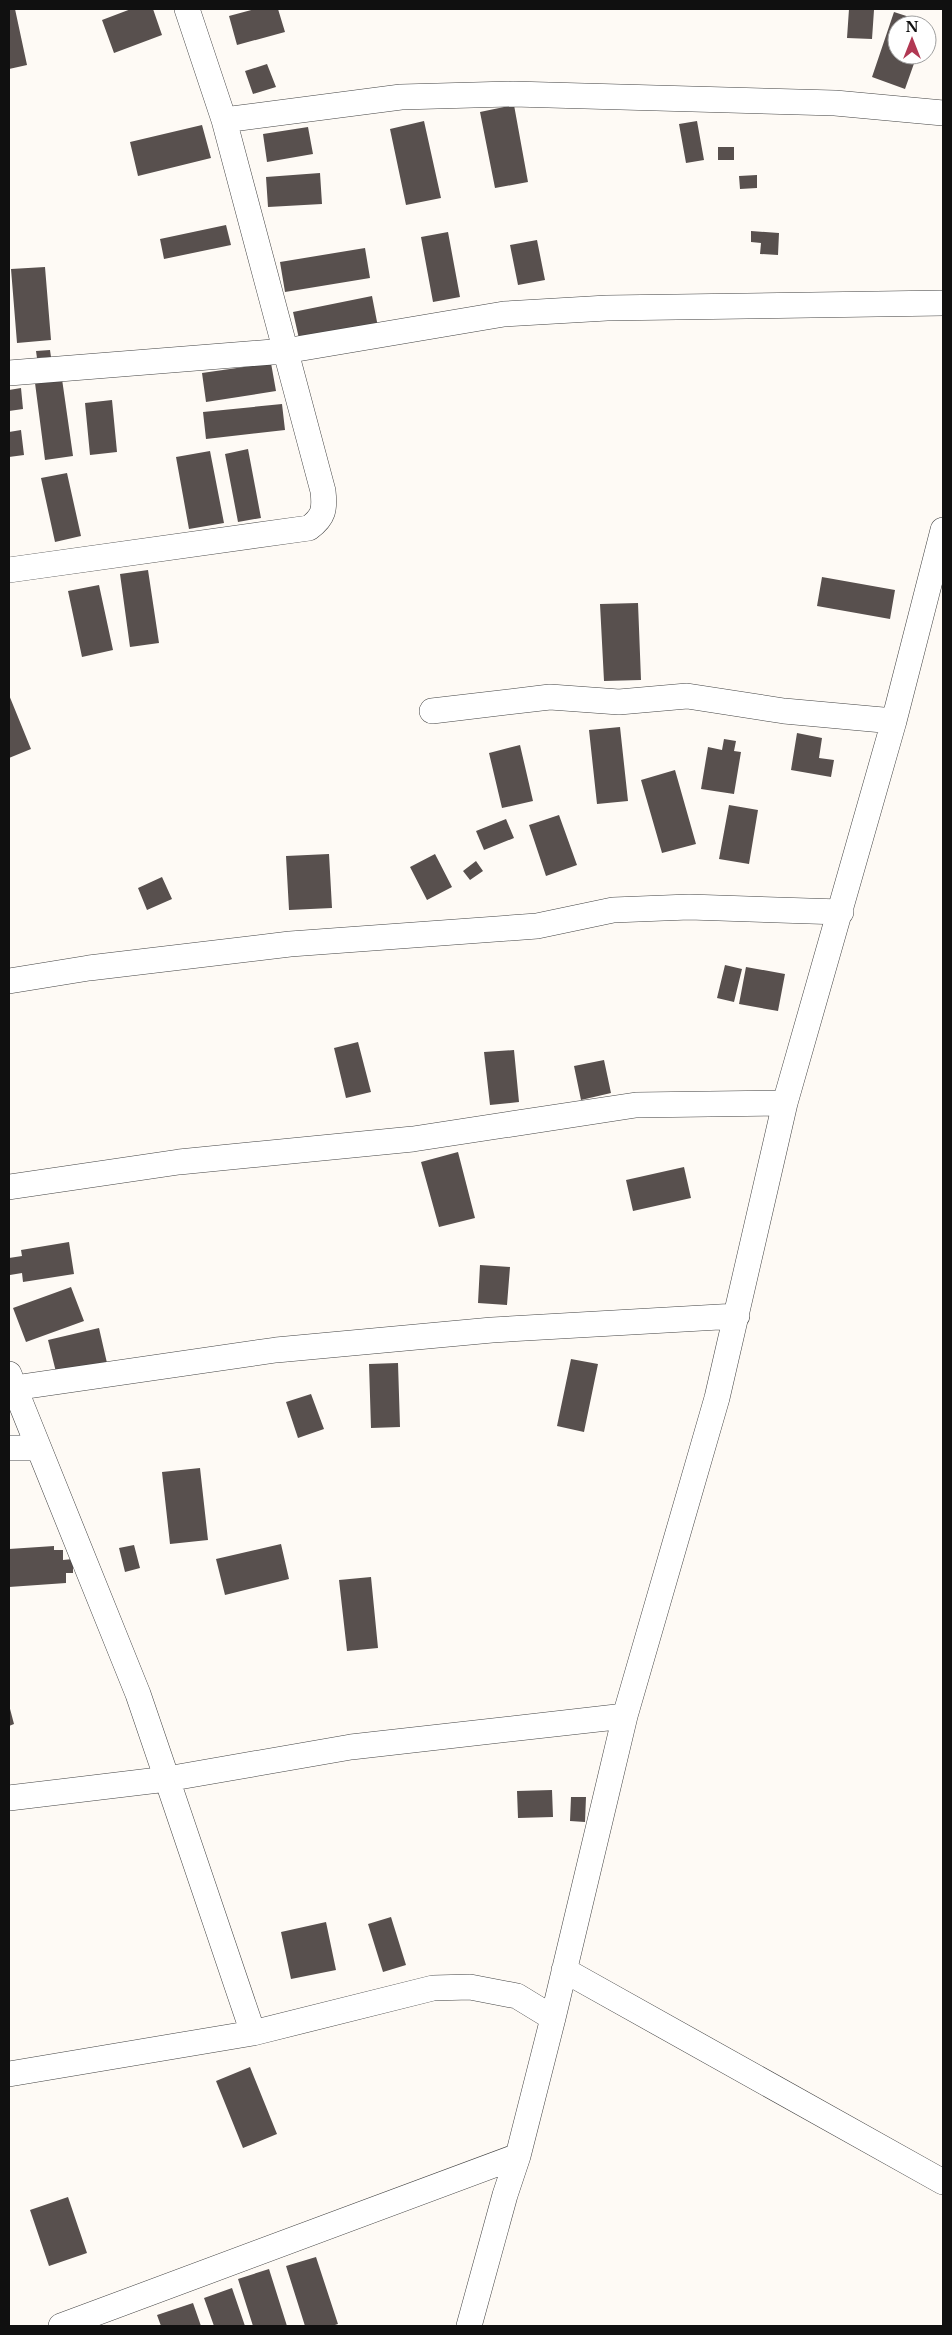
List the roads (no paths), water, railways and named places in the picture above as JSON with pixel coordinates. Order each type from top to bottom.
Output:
[{"type":"street","points":[[9,570],[309,528],[319,521],[325,510],[323,491],[224,120],[186,9]]},
{"type":"street","points":[[224,120],[401,97],[513,94],[835,102],[943,113]]},
{"type":"street","points":[[9,373],[285,350],[504,314],[607,308],[943,303]]},
{"type":"street","points":[[469,2326],[504,2195],[518,2156],[625,1716],[717,1398],[785,1104],[894,721],[943,530]]},
{"type":"street","points":[[432,711],[550,697],[619,702],[687,696],[784,711],[894,721]]},
{"type":"street","points":[[9,981],[89,968],[290,944],[537,926],[613,910],[689,907],[841,912]]},
{"type":"street","points":[[9,1186],[179,1162],[413,1138],[636,1105],[785,1104]]},
{"type":"street","points":[[253,2033],[138,1694],[12,1381],[296,1348],[492,1330],[737,1316]]},
{"type":"street","points":[[9,1448],[38,1448]]},
{"type":"street","points":[[9,1798],[167,1779],[350,1747],[625,1716]]},
{"type":"street","points":[[564,1970],[943,2182]]},
{"type":"street","points":[[9,2074],[253,2033],[433,1988],[470,1987],[517,1996],[553,2018]]},
{"type":"street","points":[[61,2326],[518,2156]]}]
